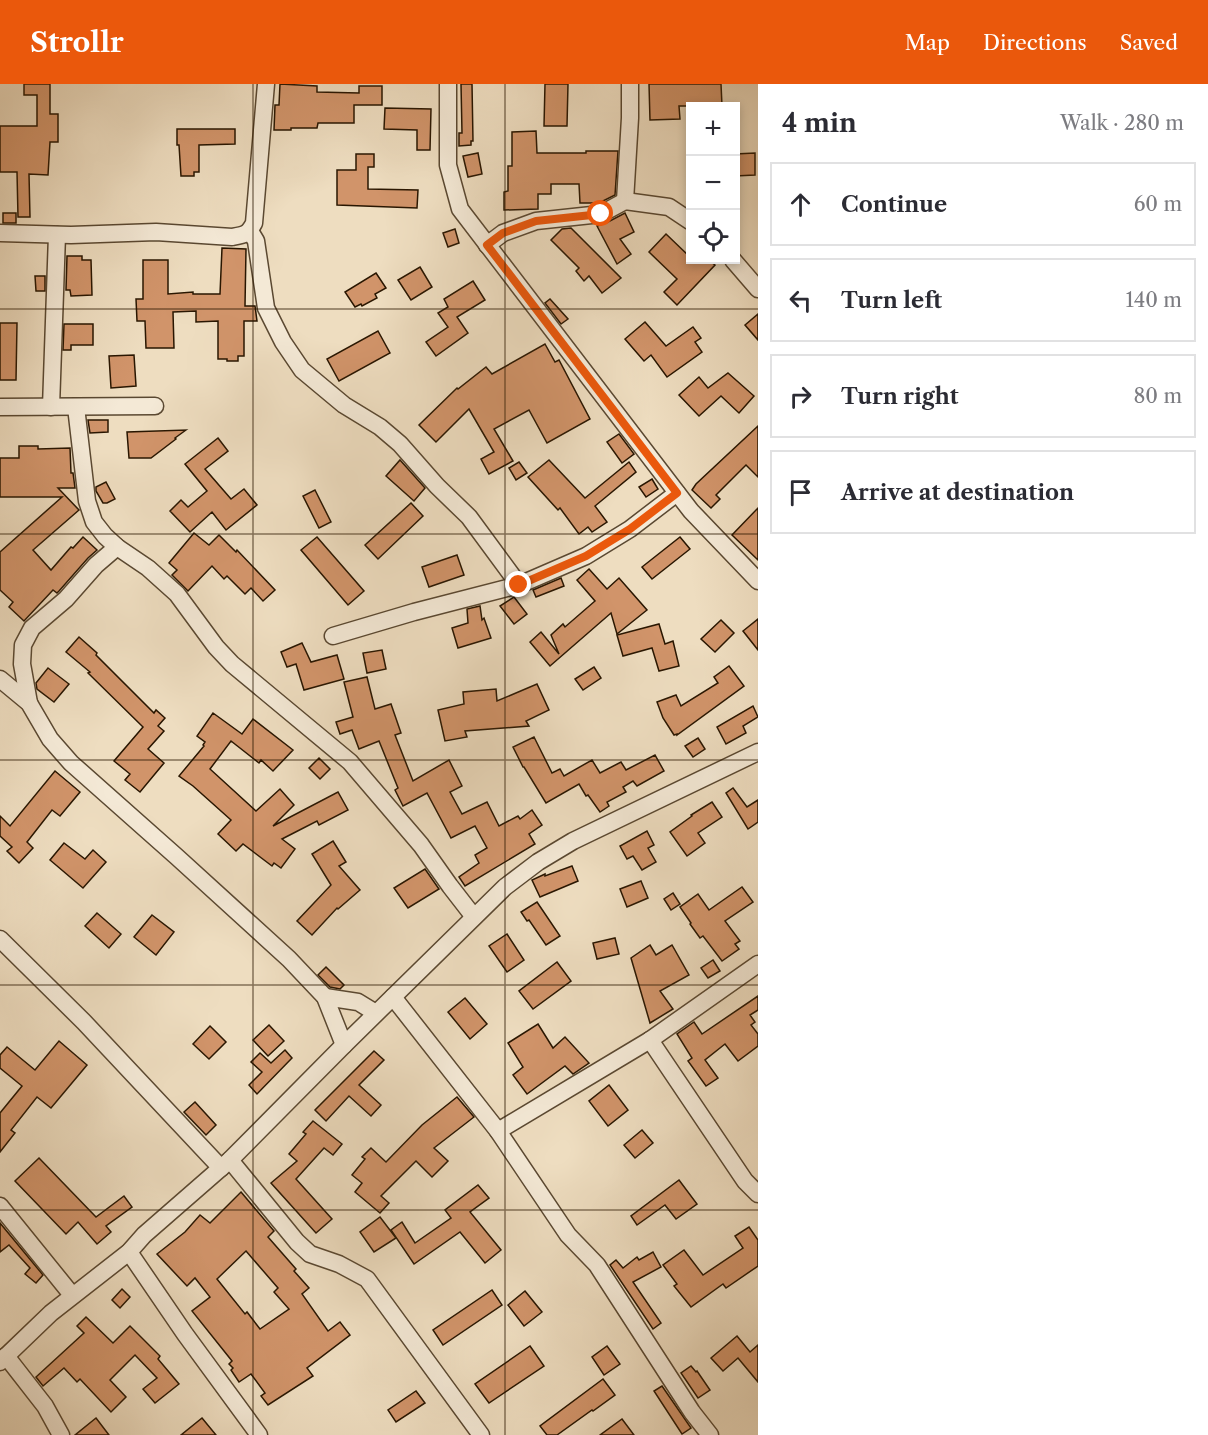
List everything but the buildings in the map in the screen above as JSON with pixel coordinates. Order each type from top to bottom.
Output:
[{"type":"street","points":[[0,233],[57,235],[156,232],[232,237],[244,235],[250,231],[254,223],[266,84]]},
{"type":"street","points":[[448,84],[448,165],[460,209],[691,511],[758,581]]},
{"type":"street","points":[[625,201],[630,84]]},
{"type":"street","points":[[487,245],[503,233],[536,221],[601,214],[625,201],[669,207],[686,218]]},
{"type":"street","points":[[250,231],[256,241],[266,308],[283,342],[302,370],[345,405],[380,427],[400,444],[437,486],[470,517],[519,585]]},
{"type":"street","points":[[51,407],[57,235]]},
{"type":"street","points":[[736,264],[758,289]]},
{"type":"street","points":[[0,407],[155,406]]},
{"type":"street","points":[[76,407],[87,501],[94,522],[117,547],[148,568],[177,594],[216,647],[232,664],[350,762],[421,845],[474,917]]},
{"type":"street","points":[[333,636],[519,585],[586,556],[630,529],[677,493]]},
{"type":"street","points":[[117,547],[96,566],[66,600],[32,628],[23,645],[22,664],[29,703],[50,739],[71,763],[289,959],[325,997],[345,1045]]},
{"type":"street","points":[[0,680],[29,703]]},
{"type":"street","points":[[61,1435],[45,1406],[3,1359],[51,1313],[129,1252],[144,1235],[226,1164],[505,887],[538,862],[573,841],[758,752]]},
{"type":"street","points":[[0,939],[226,1164],[297,1242],[310,1254],[339,1264],[368,1280],[481,1435]]},
{"type":"street","points":[[498,1131],[650,1040],[758,964]]},
{"type":"street","points":[[325,997],[358,1002],[376,1013]]},
{"type":"street","points":[[393,997],[498,1131],[568,1235],[597,1265],[692,1412],[710,1435]]},
{"type":"street","points":[[650,1040],[746,1181],[758,1194]]},
{"type":"street","points":[[0,1206],[72,1295]]},
{"type":"street","points":[[129,1252],[185,1334],[259,1435]]},
{"type":"route","points":[[519,585],[586,556],[630,529],[677,493],[487,245],[503,233],[536,221],[601,214]]}]
